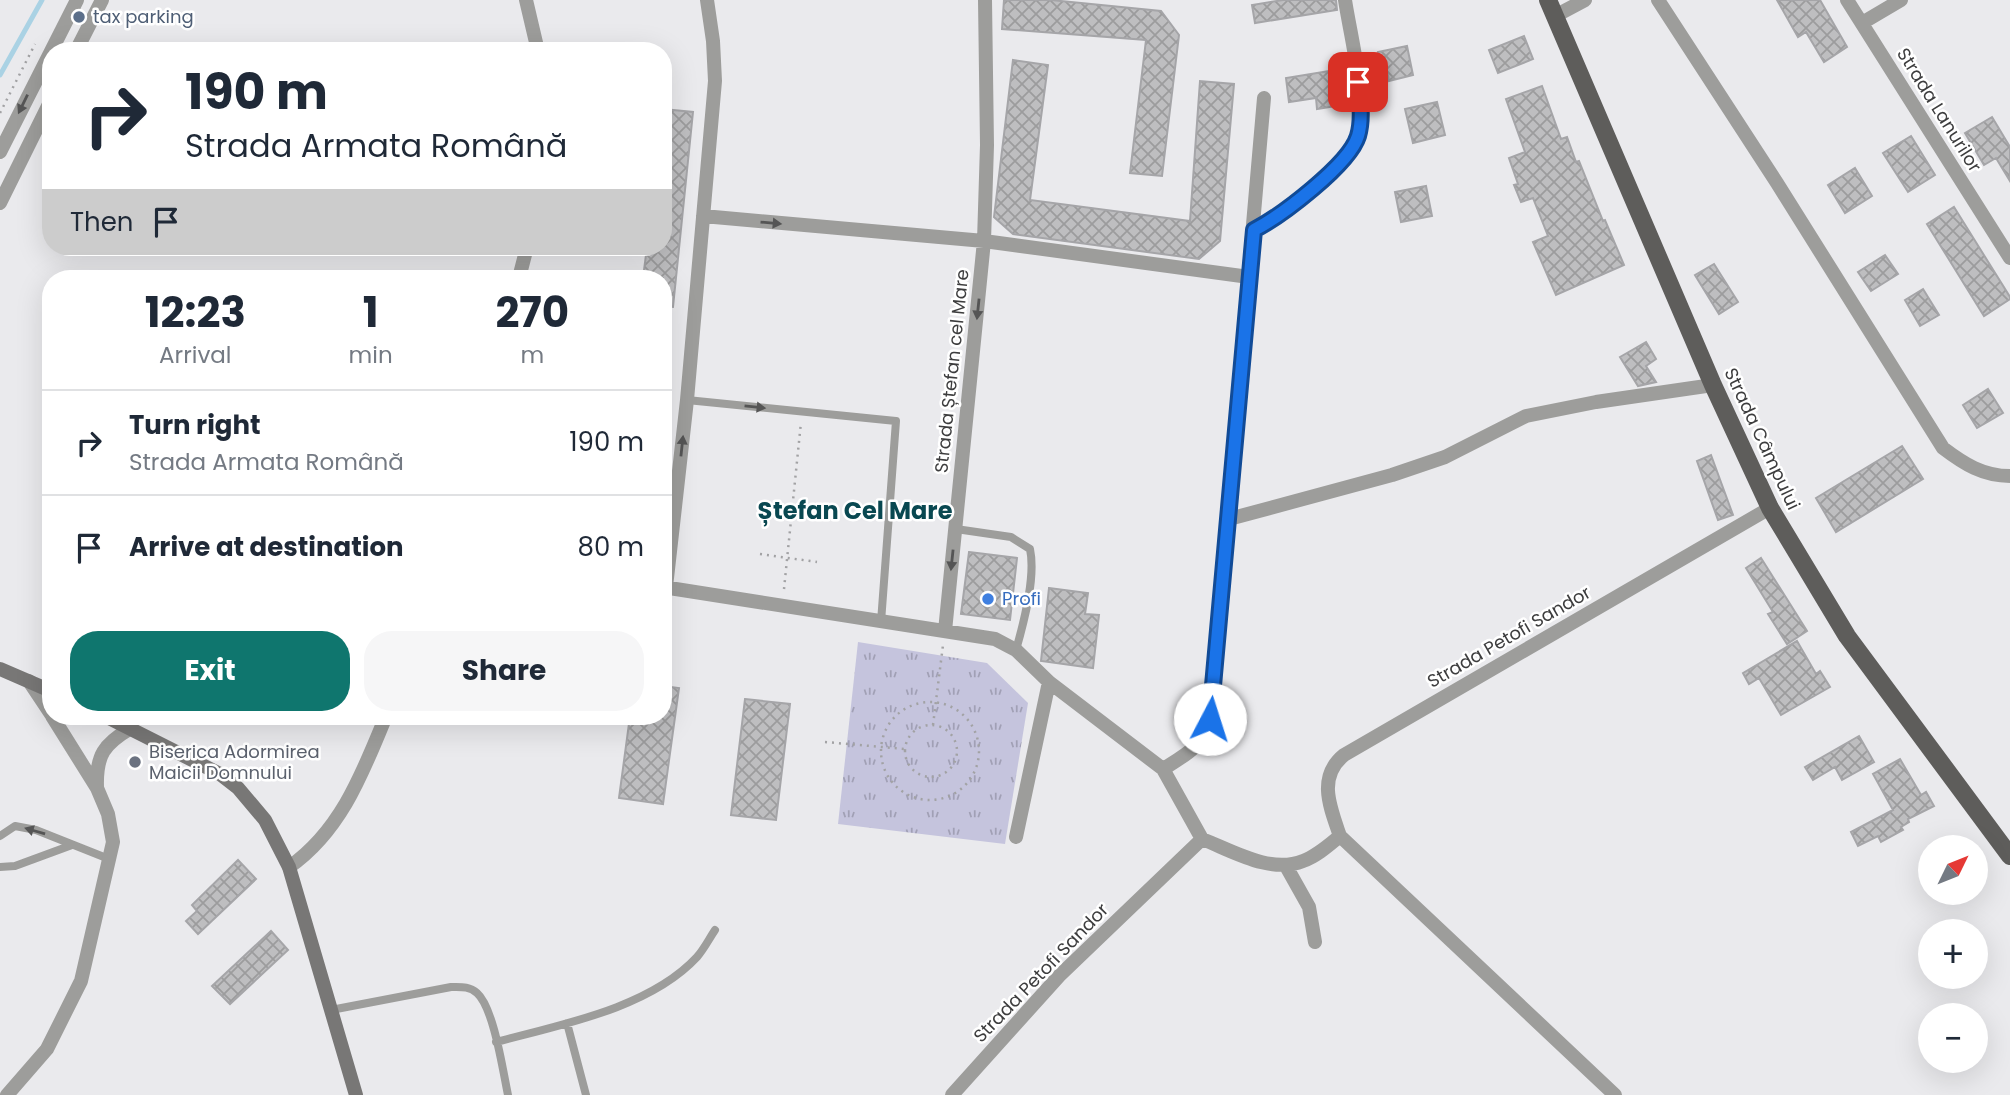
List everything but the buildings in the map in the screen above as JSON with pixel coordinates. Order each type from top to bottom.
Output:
[{"type":"main road","name":"Strada Câmpului","points":[[1552,8],[1713,385],[1770,508],[1847,636],[2010,856]]},
{"type":"main road","points":[[0,669],[42,687]]},
{"type":"main road","points":[[124,725],[220,774],[238,788],[265,820],[289,867],[356,1095]]},
{"type":"street","points":[[56,42],[77,0]]},
{"type":"street","points":[[81,42],[102,0]]},
{"type":"street","points":[[526,0],[536,42]]},
{"type":"street","points":[[672,528],[687,400],[715,81],[708,0]]},
{"type":"street","name":"Strada Ștefan cel Mare","points":[[945,631],[984,241],[987,145],[985,0]]},
{"type":"street","points":[[1254,230],[1293,204],[1339,164],[1358,136],[1361,111],[1345,0]]},
{"type":"street","points":[[1552,8],[1585,0]]},
{"type":"street","points":[[1658,0],[1777,183],[1943,448],[1963,464],[2006,479]]},
{"type":"street","name":"Strada Lanurilor","points":[[1847,0],[2005,238],[2010,258]]},
{"type":"street","points":[[1862,23],[1901,0]]},
{"type":"street","points":[[0,152],[42,69]]},
{"type":"street","points":[[1163,769],[1191,752],[1201,742],[1210,719],[1264,98]]},
{"type":"street","points":[[0,204],[42,118]]},
{"type":"street","points":[[703,216],[984,241],[1250,277]]},
{"type":"street","points":[[1229,519],[1392,475],[1445,457],[1526,416],[1597,402],[1713,385]]},
{"type":"street","name":"Strada Petofi Sandor","points":[[1340,836],[1331,809],[1328,786],[1329,772],[1335,762],[1344,755],[1770,508]]},
{"type":"street","points":[[672,588],[995,639],[1016,650],[1049,682],[1163,769],[1202,839],[1263,863],[1286,866],[1304,861],[1340,836],[1615,1095]]},
{"type":"street","points":[[29,681],[42,701]]},
{"type":"street","points":[[1016,837],[1049,682]]},
{"type":"street","points":[[7,1095],[47,1049],[81,981],[113,842],[108,814],[97,788],[57,725]]},
{"type":"street","points":[[289,867],[320,841],[342,812],[382,725]]},
{"type":"street","points":[[97,788],[98,759],[111,742],[131,728]]},
{"type":"street","name":"Strada Petofi Sandor","points":[[952,1095],[1059,976],[1202,839]]},
{"type":"street","points":[[1286,866],[1308,907],[1315,942]]},
{"type":"lane","points":[[687,400],[896,421],[881,622]]},
{"type":"lane","points":[[956,529],[1012,537],[1030,549],[1032,560],[1023,625],[1016,650]]},
{"type":"lane","points":[[0,836],[15,826],[36,830],[109,859]]},
{"type":"lane","points":[[0,867],[15,866],[72,845]]},
{"type":"lane","points":[[496,1042],[568,1023],[639,998],[674,976],[697,957],[715,930]]},
{"type":"lane","points":[[331,1010],[451,987],[467,987],[478,994],[489,1010],[508,1095]]},
{"type":"lane","points":[[568,1023],[586,1095]]},
{"type":"path","points":[[0,113],[36,43]]},
{"type":"path","points":[[782,605],[802,412]]},
{"type":"path","points":[[760,554],[817,562]]},
{"type":"path","points":[[933,725],[945,631]]},
{"type":"path","points":[[920,702],[935,702],[950,706],[963,715],[973,727],[978,741],[979,757],[975,771],[966,784],[954,794],[940,799],[924,800],[909,796],[887,775],[881,761],[881,745],[885,730],[893,718],[905,708],[920,702]]},
{"type":"path","points":[[933,725],[949,732],[955,738],[957,756],[949,772],[932,778],[915,773],[905,758],[905,749],[911,734],[925,726],[933,725]]},
{"type":"path","points":[[824,742],[905,749]]},
{"type":"green space","points":[[858,642],[987,663],[1028,703],[1005,844],[838,824]]},
{"type":"waterway","points":[[0,75],[42,0]]},
{"type":"place","name":"tax parking","points":[[79,17]]},
{"type":"place","name":"Profi","points":[[988,599]]},
{"type":"place","name":"Biserica Adormirea Maicii Domnului","points":[[135,762]]},
{"type":"district","name":"Ștefan Cel Mare","points":[[855,511]]},
{"type":"route","points":[[1210,719],[1254,230],[1293,204],[1351,150],[1358,136],[1361,111],[1358,82]]}]
